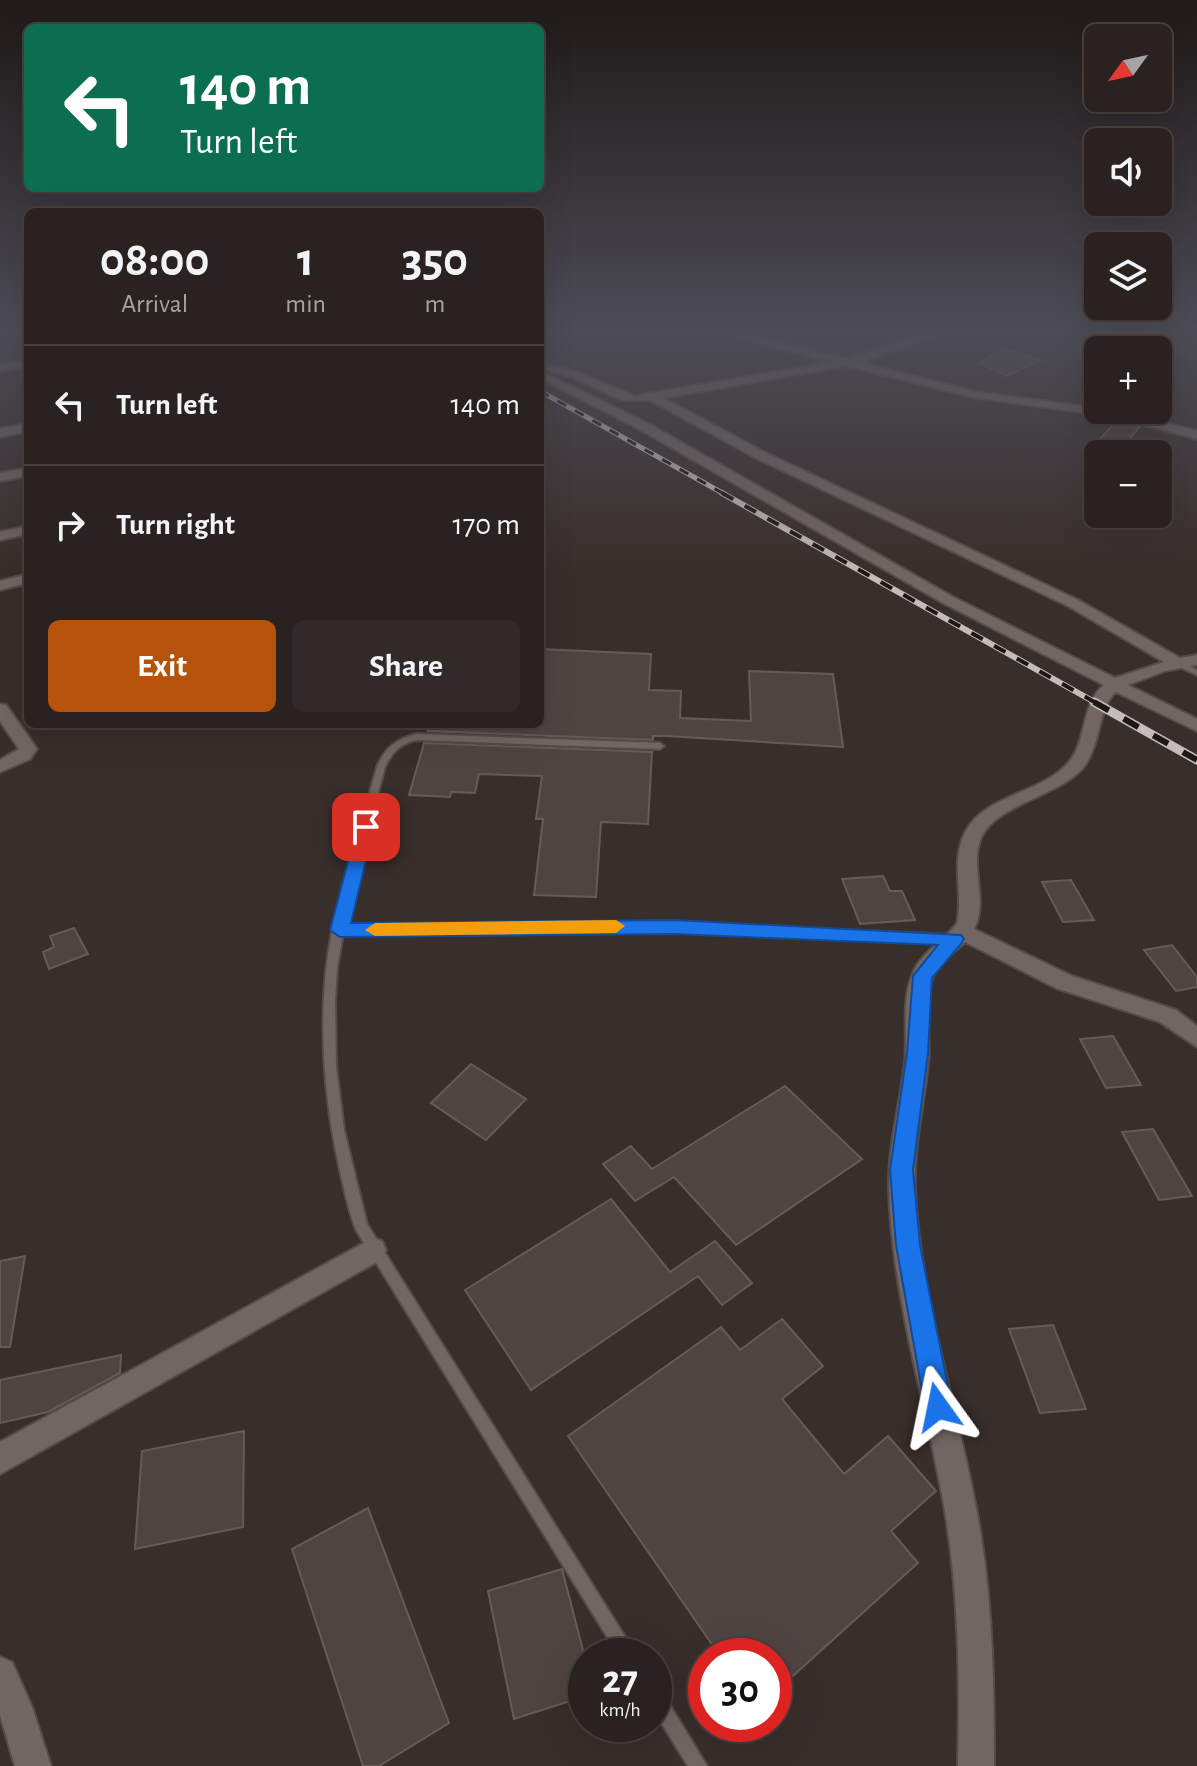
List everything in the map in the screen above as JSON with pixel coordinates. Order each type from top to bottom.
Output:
[{"type":"street","points":[[620,414],[948,600],[1197,726]]},
{"type":"street","points":[[686,414],[760,455],[903,525],[1073,603],[1117,631],[1176,662]]},
{"type":"street","points":[[1120,414],[1197,435]]},
{"type":"street","points":[[0,433],[24,428]]},
{"type":"street","points":[[0,477],[24,473]]},
{"type":"street","points":[[0,536],[24,531]]},
{"type":"street","points":[[0,586],[24,579]]},
{"type":"street","points":[[976,1766],[978,1697],[970,1581],[960,1503],[919,1312],[902,1192],[903,1152],[918,1053],[922,976],[958,936],[973,894],[967,851],[971,838],[988,818],[1075,765],[1086,744],[1100,700],[1117,685],[1176,662],[1197,660]]},
{"type":"street","points":[[0,709],[28,749],[24,755],[0,767]]},
{"type":"street","points":[[958,936],[1064,982],[1168,1016],[1197,1038]]},
{"type":"street","points":[[0,1459],[373,1250]]},
{"type":"street","points":[[0,1674],[15,1707],[33,1766]]},
{"type":"lane","points":[[1176,662],[1197,673]]},
{"type":"lane","points":[[618,1638],[373,1250],[361,1226],[346,1173],[332,1094],[328,1026],[333,966],[340,930],[386,753],[402,741],[432,737],[660,746]]},
{"type":"lane","points":[[340,930],[674,927],[958,936]]},
{"type":"lane","points":[[672,1724],[698,1766]]},
{"type":"building","points":[[1113,424],[1140,426],[1129,440],[1100,439]]},
{"type":"building","points":[[544,649],[651,654],[649,690],[681,691],[680,718],[751,721],[749,671],[833,674],[843,747],[667,736],[653,736],[653,740],[428,731],[429,728],[544,728]]},
{"type":"building","points":[[424,743],[652,752],[648,824],[601,822],[596,897],[534,895],[543,819],[536,819],[542,776],[479,774],[475,793],[451,792],[450,797],[409,795]]},
{"type":"building","points":[[883,876],[890,891],[902,891],[915,920],[860,924],[842,879]]},
{"type":"building","points":[[1071,880],[1094,920],[1063,922],[1042,882]]},
{"type":"building","points":[[74,928],[88,954],[49,969],[43,952],[54,947],[50,936]]},
{"type":"building","points":[[1172,945],[1197,977],[1197,987],[1176,991],[1144,950]]},
{"type":"building","points":[[1113,1036],[1141,1085],[1106,1088],[1080,1039]]},
{"type":"building","points":[[471,1064],[526,1099],[486,1140],[431,1103]]},
{"type":"building","points":[[785,1086],[862,1159],[736,1245],[674,1177],[635,1201],[603,1164],[631,1146],[652,1169]]},
{"type":"building","points":[[1153,1129],[1192,1196],[1159,1200],[1122,1132]]},
{"type":"building","points":[[611,1199],[670,1272],[715,1241],[752,1283],[722,1305],[698,1276],[531,1390],[465,1290]]},
{"type":"building","points":[[25,1256],[10,1347],[0,1347],[0,1261]]},
{"type":"building","points":[[782,1319],[823,1366],[782,1399],[844,1474],[888,1436],[936,1491],[891,1531],[918,1563],[792,1677],[792,1638],[708,1638],[568,1436],[721,1327],[740,1350]]},
{"type":"building","points":[[1053,1325],[1086,1409],[1040,1413],[1009,1329]]},
{"type":"building","points":[[121,1355],[120,1373],[48,1412],[0,1423],[0,1380]]},
{"type":"building","points":[[244,1431],[243,1527],[135,1549],[142,1451]]},
{"type":"building","points":[[368,1508],[449,1723],[379,1766],[363,1766],[292,1549]]},
{"type":"building","points":[[562,1569],[580,1638],[568,1638],[568,1702],[514,1719],[488,1591]]},
{"type":"railway","points":[[582,414],[726,495]]},
{"type":"railway","points":[[722,493],[1098,704]]},
{"type":"railway","points":[[1094,702],[1197,760]]},
{"type":"slow traffic","points":[[375,930],[616,926]]},
{"type":"route","points":[[366,827],[340,930],[618,926],[954,939],[922,976],[918,1053],[902,1170],[908,1245],[938,1407]]}]
